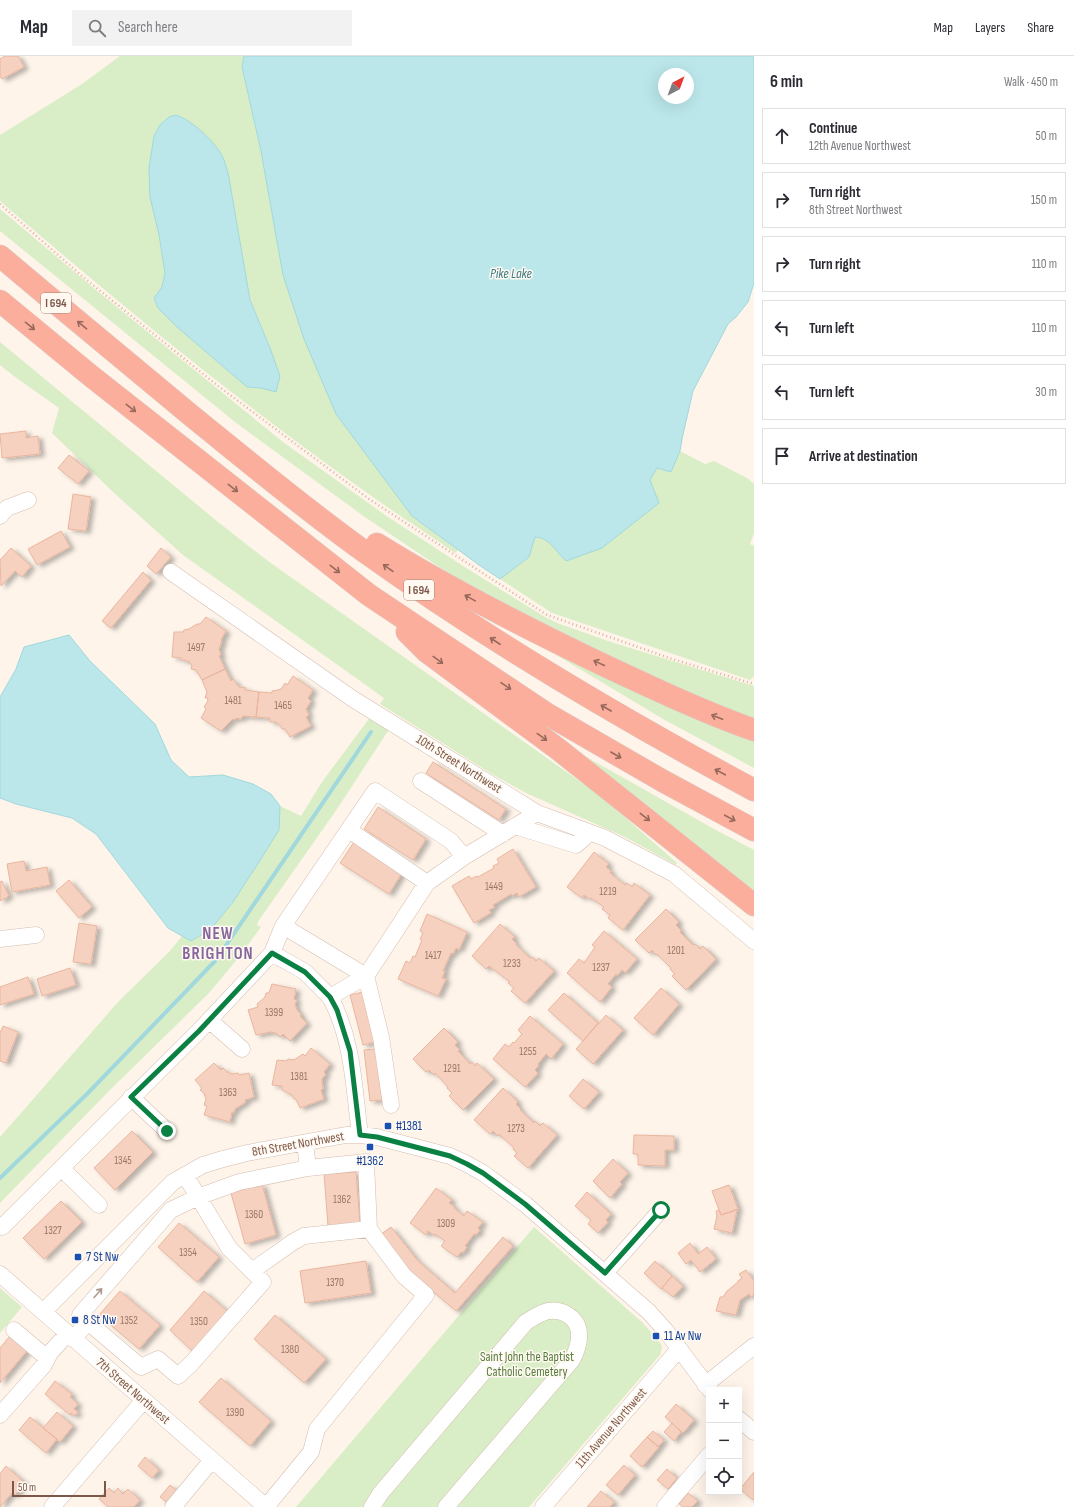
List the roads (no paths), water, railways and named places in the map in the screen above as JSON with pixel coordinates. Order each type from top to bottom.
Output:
[{"type":"highway","name":"I 694","points":[[0,256],[258,471],[390,570],[507,648],[564,683],[678,750],[754,790]]},
{"type":"highway","name":"I 694","points":[[0,301],[91,376],[368,595],[547,714],[663,781],[754,830]]},
{"type":"highway","points":[[112,350],[228,438],[333,514],[403,560],[486,607],[586,656],[709,714],[754,730]]},
{"type":"highway","points":[[368,595],[428,652],[558,749],[754,905]]},
{"type":"street","points":[[0,516],[7,508],[28,500]]},
{"type":"street","name":"10th Street Northwest","points":[[171,572],[353,699],[537,813],[605,838],[674,874],[754,941]]},
{"type":"street","points":[[421,781],[509,830],[576,845],[584,838],[586,831]]},
{"type":"street","points":[[2,1227],[209,1020],[272,953],[283,926],[375,791],[451,841],[464,857]]},
{"type":"street","points":[[330,997],[366,976],[427,883],[464,857],[537,813]]},
{"type":"street","points":[[349,830],[427,883]]},
{"type":"street","points":[[283,926],[366,976],[381,1037],[391,1105]]},
{"type":"street","points":[[0,939],[36,935]]},
{"type":"street","points":[[272,953],[305,972],[330,997],[337,1010],[350,1051],[360,1135]]},
{"type":"street","points":[[209,1020],[242,1049]]},
{"type":"street","points":[[131,1097],[167,1131]]},
{"type":"street","name":"8th Street Northwest","points":[[43,1312],[173,1182],[185,1175],[203,1165],[247,1153],[346,1135],[360,1135],[382,1138],[450,1156],[483,1173],[525,1204],[648,1312],[666,1331],[708,1387]]},
{"type":"street","points":[[305,1143],[308,1168]]},
{"type":"street","points":[[185,1175],[198,1197],[229,1248],[264,1282],[191,1364],[178,1376],[158,1359],[142,1367],[80,1315],[171,1210],[198,1197],[238,1182],[308,1168],[366,1162],[369,1229],[404,1276],[426,1295],[317,1429],[311,1452],[266,1507]]},
{"type":"street","points":[[61,1168],[99,1205]]},
{"type":"street","points":[[605,1273],[661,1210]]},
{"type":"street","points":[[252,1271],[304,1236],[369,1229]]},
{"type":"street","name":"7th Street Northwest","points":[[0,1274],[266,1507]]},
{"type":"street","points":[[372,1507],[380,1494],[526,1322],[538,1314],[550,1310],[560,1311],[569,1315],[579,1328],[578,1348],[572,1360],[446,1507]]},
{"type":"street","points":[[2,1410],[44,1365],[50,1353],[88,1322]]},
{"type":"street","points":[[14,1330],[47,1358]]},
{"type":"street","points":[[708,1387],[754,1346]]},
{"type":"street","name":"11th Avenue Northwest","points":[[543,1507],[679,1349]]},
{"type":"street","points":[[52,1507],[144,1400]]},
{"type":"street","points":[[742,1422],[754,1432]]},
{"type":"street","points":[[665,1507],[706,1459]]},
{"type":"street","points":[[173,1507],[212,1460]]},
{"type":"water","name":"Pike Lake","points":[[244,56],[754,56],[754,283],[748,302],[736,317],[728,324],[693,391],[680,451],[671,472],[657,468],[650,480],[659,503],[602,548],[566,561],[549,542],[535,537],[529,557],[500,579],[412,516],[336,414],[304,339],[283,275],[261,151],[242,67]]},
{"type":"water","points":[[176,115],[197,127],[204,133],[221,154],[228,171],[250,300],[280,376],[276,392],[261,388],[247,387],[177,327],[158,308],[154,298],[162,287],[165,273],[159,235],[150,197],[149,168],[154,136],[160,125],[169,117]]},
{"type":"water","points":[[69,635],[90,661],[155,724],[171,760],[189,777],[223,775],[253,784],[271,794],[280,806],[279,830],[233,902],[211,929],[191,941],[168,928],[96,834],[72,818],[16,804],[0,798],[0,697],[16,669],[24,647]]},
{"type":"waterway","points":[[0,1178],[87,1094],[216,960],[371,732]]},
{"type":"place","name":"#1381","points":[[388,1126]]},
{"type":"place","name":"#1362","points":[[370,1147]]},
{"type":"place","name":"7 St Nw","points":[[78,1257]]},
{"type":"place","name":"8 St Nw","points":[[75,1320]]},
{"type":"place","name":"11 Av Nw","points":[[656,1336]]},
{"type":"district","name":"NEW BRIGHTON","points":[[218,944]]},
{"type":"park label","name":"Saint John the Baptist Catholic Cemetery","points":[[527,1364]]}]
